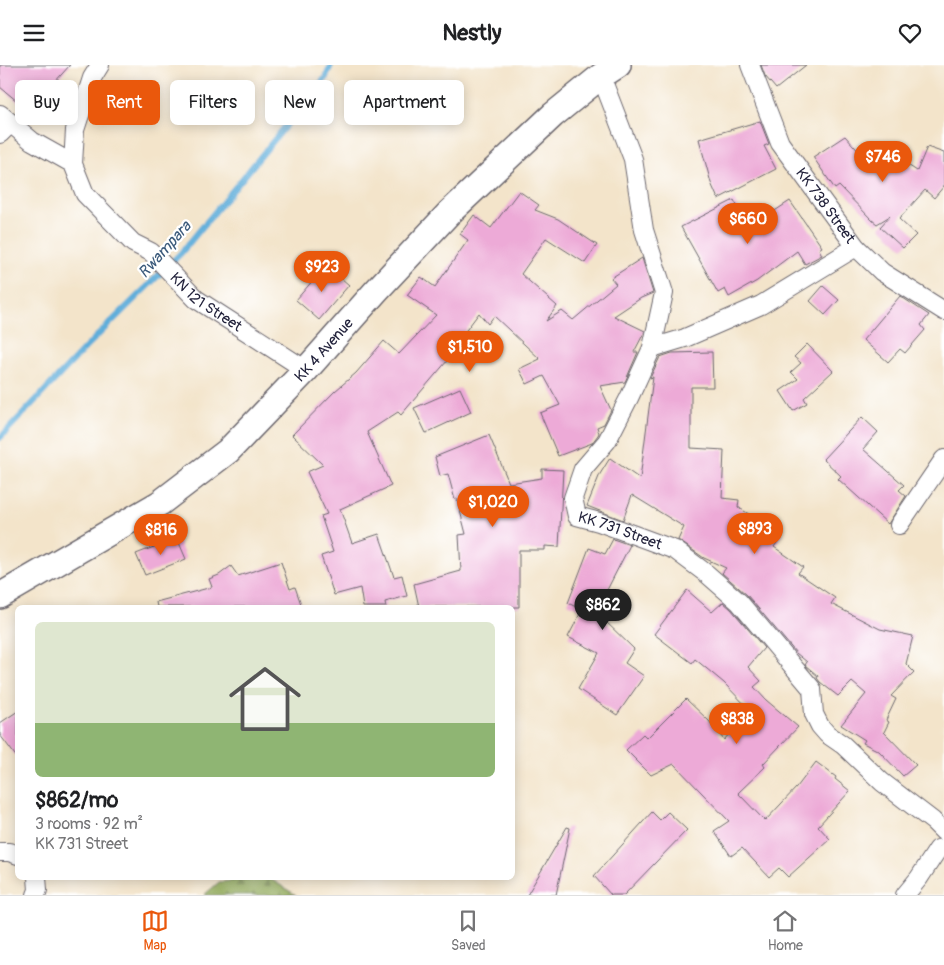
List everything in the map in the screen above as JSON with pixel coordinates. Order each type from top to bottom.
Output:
[{"type":"main road","name":"KK 4 Avenue","points":[[0,595],[160,503],[228,451],[306,370],[449,213],[552,115],[610,71]]},
{"type":"street","name":"KN 121 Street","points":[[100,65],[92,78],[75,130],[73,164],[85,194],[133,243],[151,252],[196,299],[306,370]]},
{"type":"street","name":"KK 738 Street","points":[[750,65],[780,143],[856,247],[882,272],[944,311]]},
{"type":"street","name":"KK 731 Street","points":[[610,71],[633,159],[644,230],[664,293],[652,348],[606,441],[583,469],[573,498],[577,515],[599,521],[675,550],[707,574],[739,602],[812,689],[814,713],[820,726],[827,734],[843,745],[882,782],[933,821],[944,832]]},
{"type":"street","points":[[4,124],[73,164]]},
{"type":"street","points":[[652,348],[685,338],[760,305],[856,247]]},
{"type":"street","points":[[899,525],[944,459]]},
{"type":"street","points":[[905,895],[938,849],[944,847]]},
{"type":"street","points":[[0,852],[15,854]]},
{"type":"street","points":[[36,895],[38,890],[37,880]]},
{"type":"green space","points":[[272,880],[296,895],[204,895],[219,882]]},
{"type":"building","points":[[0,65],[70,65],[57,80],[15,80],[15,99],[0,87]]},
{"type":"building","points":[[761,65],[806,65],[776,89],[765,76]]},
{"type":"building","points":[[760,121],[769,144],[764,146],[776,169],[718,199],[711,183],[699,139]]},
{"type":"building","points":[[845,136],[870,164],[886,148],[894,156],[917,171],[927,147],[944,153],[944,186],[934,198],[925,190],[899,219],[916,235],[903,248],[880,227],[890,216],[877,224],[839,186],[835,189],[813,157]]},
{"type":"building","points":[[519,191],[539,205],[535,210],[558,219],[597,245],[585,263],[546,238],[521,274],[557,306],[546,321],[562,311],[573,320],[616,284],[611,278],[642,258],[653,293],[641,298],[614,316],[645,331],[634,352],[638,352],[625,382],[600,386],[611,410],[604,424],[597,427],[599,433],[592,443],[558,456],[540,413],[560,405],[544,376],[527,384],[519,369],[540,359],[494,316],[488,324],[479,313],[455,345],[459,347],[401,415],[398,412],[367,432],[391,486],[340,509],[352,543],[379,534],[394,577],[402,575],[407,596],[385,602],[386,605],[363,605],[360,588],[334,595],[321,556],[333,552],[321,516],[327,514],[307,472],[323,465],[292,435],[335,391],[356,373],[384,341],[399,354],[436,315],[407,295],[421,277],[435,287],[468,240],[460,234],[474,215],[491,228]]},
{"type":"building","points":[[734,200],[750,227],[790,201],[822,247],[819,249],[822,255],[805,264],[797,251],[757,281],[729,297],[725,289],[718,293],[681,227]]},
{"type":"building","points":[[326,265],[349,285],[319,320],[296,300]]},
{"type":"building","points":[[823,286],[839,300],[825,315],[810,301]]},
{"type":"building","points":[[900,296],[929,315],[921,325],[925,330],[905,353],[900,349],[888,362],[863,340]]},
{"type":"building","points":[[807,344],[833,371],[804,398],[807,403],[793,411],[780,391],[798,379],[791,372],[801,363],[794,357]]},
{"type":"building","points":[[712,352],[713,387],[691,387],[691,448],[724,450],[722,498],[739,500],[738,507],[783,534],[774,547],[803,567],[798,573],[835,598],[831,604],[880,629],[913,636],[906,664],[914,672],[891,696],[896,699],[886,720],[889,722],[884,732],[916,765],[903,776],[879,751],[863,743],[865,740],[841,725],[866,694],[852,682],[838,696],[820,682],[817,678],[818,676],[805,665],[807,662],[796,653],[747,595],[722,573],[726,568],[704,558],[678,540],[684,527],[632,495],[623,520],[587,506],[600,474],[610,458],[640,479],[653,377],[650,378],[660,357],[672,353]]},
{"type":"building","points":[[460,388],[471,412],[426,433],[414,408]]},
{"type":"building","points":[[862,417],[878,432],[863,449],[904,485],[899,490],[906,496],[888,524],[838,479],[841,476],[823,459]]},
{"type":"building","points":[[489,435],[509,483],[542,478],[542,469],[563,470],[559,547],[545,546],[545,550],[519,550],[519,607],[515,607],[515,605],[419,605],[414,584],[461,571],[459,535],[466,534],[448,474],[440,476],[435,457]]},
{"type":"building","points":[[177,538],[186,559],[145,575],[136,554]]},
{"type":"building","points":[[613,539],[630,545],[606,592],[611,595],[606,605],[613,608],[603,619],[634,649],[625,663],[644,676],[617,715],[578,689],[599,653],[568,637],[582,610],[568,603],[589,548],[605,554]]},
{"type":"building","points":[[281,562],[290,589],[295,587],[301,605],[157,605],[156,602],[212,587],[209,579],[219,575],[231,566],[238,576]]},
{"type":"building","points":[[687,590],[712,612],[723,602],[764,648],[748,667],[761,681],[754,687],[766,700],[798,727],[763,764],[765,767],[738,793],[765,821],[797,787],[816,762],[836,777],[835,779],[850,791],[818,826],[830,839],[788,877],[779,868],[769,877],[742,848],[731,856],[714,831],[729,821],[674,764],[651,775],[626,750],[643,734],[647,738],[686,699],[709,721],[724,740],[750,710],[724,683],[695,659],[692,663],[654,634]]},
{"type":"building","points":[[15,713],[15,755],[0,735],[0,723]]},
{"type":"building","points":[[652,812],[660,820],[668,812],[687,830],[624,895],[611,895],[594,876]]},
{"type":"building","points":[[567,827],[570,828],[556,895],[527,895]]},
{"type":"waterway","name":"Rwampara","points":[[0,438],[88,345],[181,253],[326,77],[331,65]]}]
